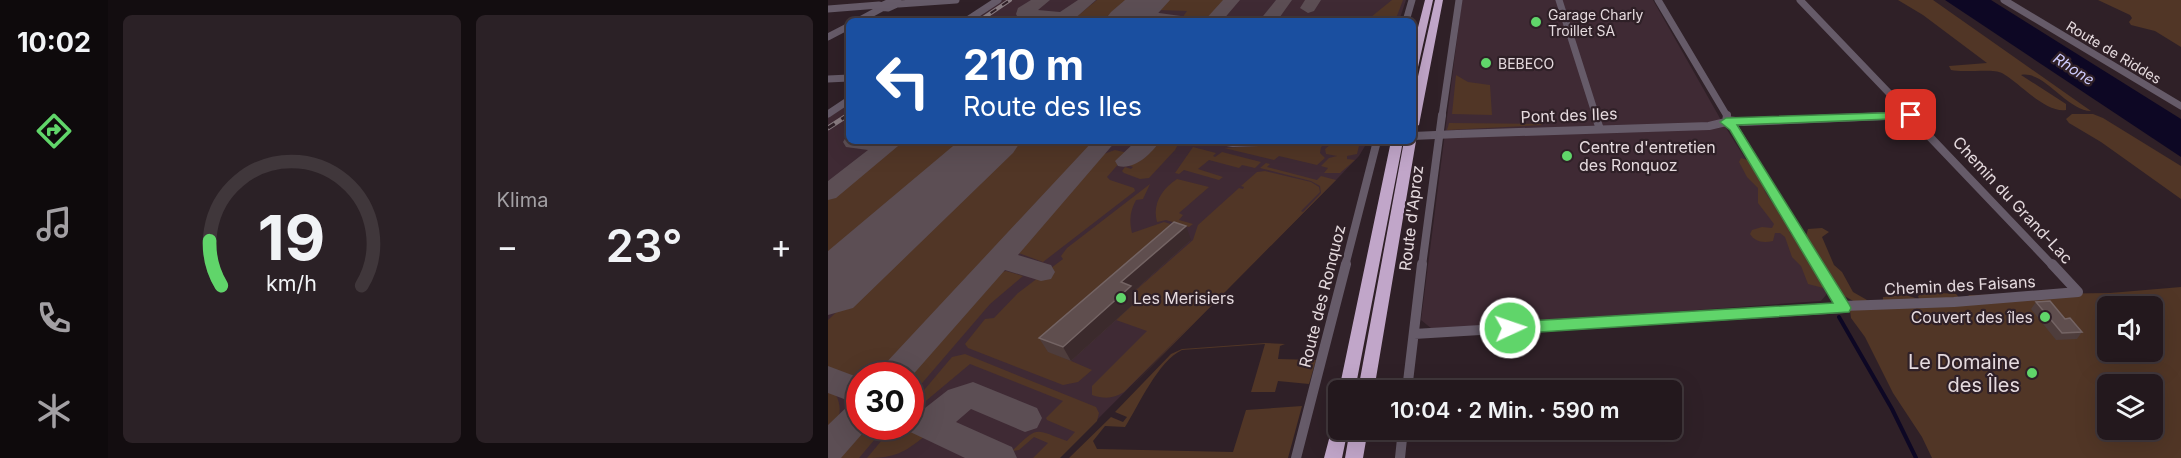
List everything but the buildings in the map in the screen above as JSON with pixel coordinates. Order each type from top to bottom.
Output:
[{"type":"highway","points":[[1416,54],[1429,0]]},
{"type":"highway","points":[[1416,111],[1439,0]]},
{"type":"highway","points":[[1349,380],[1396,144]]},
{"type":"highway","points":[[1368,380],[1409,144]]},
{"type":"highway","points":[[1333,458],[1337,440]]},
{"type":"highway","points":[[1354,458],[1357,440]]},
{"type":"street","points":[[863,18],[880,7],[895,2],[956,0]]},
{"type":"street","points":[[971,18],[998,0]]},
{"type":"street","points":[[1407,18],[1412,0]]},
{"type":"street","points":[[1459,0],[1464,0]]},
{"type":"street","name":"Route d'Aproz","points":[[1408,380],[1433,174],[1459,0]]},
{"type":"street","points":[[1559,0],[1600,129]]},
{"type":"street","points":[[1414,334],[1843,307],[1735,128],[1727,121],[1727,114],[1658,0]]},
{"type":"street","name":"Chemin du Grand-Lac","points":[[1800,0],[2078,292]]},
{"type":"street","name":"Route de Riddes","points":[[2004,0],[2181,106]]},
{"type":"street","points":[[828,9],[880,7]]},
{"type":"street","points":[[828,37],[846,28]]},
{"type":"street","points":[[828,79],[846,78]]},
{"type":"street","points":[[828,114],[846,102]]},
{"type":"street","name":"Pont des Iles","points":[[1416,136],[1709,126],[1727,121],[1911,115]]},
{"type":"street","name":"Route des Ronquoz","points":[[1296,458],[1376,144]]},
{"type":"street","name":"Chemin des Faisans","points":[[1843,307],[1954,302],[2078,292]]},
{"type":"street","points":[[1400,458],[1402,440]]},
{"type":"shaded area","points":[[998,0],[1406,0],[1400,18],[971,18]]},
{"type":"shaded area","points":[[1097,0],[1131,0],[1110,18],[1075,18]]},
{"type":"shaded area","points":[[1168,0],[1228,0],[1210,18],[1182,18],[1187,11],[1157,10]]},
{"type":"shaded area","points":[[1392,0],[1403,0],[1396,18],[1370,18]]},
{"type":"shaded area","points":[[1462,0],[1653,0],[1721,120],[1827,289],[1826,295],[1821,301],[1432,329],[1421,320]]},
{"type":"shaded area","points":[[1898,0],[1933,0],[2091,111],[2073,105],[2047,84],[2030,75],[2021,75],[2066,104],[2066,110],[2058,110],[2041,102],[2002,73],[1951,70],[1949,66],[1987,63],[1923,15]]},
{"type":"shaded area","points":[[2098,0],[2181,0],[2181,47],[2155,31],[2131,25],[2130,15]]},
{"type":"shaded area","points":[[1456,75],[1468,82],[1490,85],[1492,115],[1452,114]]},
{"type":"shaded area","points":[[846,102],[846,144],[1366,144],[1359,156],[1337,179],[1059,458],[828,458],[828,114]]},
{"type":"shaded area","points":[[2072,114],[2093,114],[2103,118],[2181,166],[2181,199],[2101,142],[2069,123],[2066,119]]},
{"type":"shaded area","points":[[1449,123],[1540,124],[1543,125],[1447,130]]},
{"type":"shaded area","points":[[897,144],[965,144],[828,262],[828,198]]},
{"type":"shaded area","points":[[1015,144],[1096,144],[901,357],[893,362],[846,362],[846,375],[828,369],[828,320]]},
{"type":"shaded area","points":[[1178,144],[1149,178],[1140,179],[1122,171],[1125,167],[1131,169],[1133,167],[1128,165],[1153,146]]},
{"type":"shaded area","points":[[1326,144],[1321,147],[1320,153],[1325,158],[1317,165],[1279,156],[1274,160],[1224,148]]},
{"type":"shaded area","points":[[1330,145],[1359,146],[1357,154],[1347,156],[1347,159],[1355,160],[1340,173],[1324,173],[1328,168],[1321,166],[1329,158],[1337,156],[1326,154],[1325,149]]},
{"type":"shaded area","points":[[1193,147],[1216,153],[1213,156],[1215,157],[1222,152],[1261,162],[1255,168],[1242,165],[1239,168],[1209,160],[1198,169],[1223,177],[1219,180],[1184,170],[1179,174],[1175,173]]},
{"type":"shaded area","points":[[1115,150],[1128,153],[1107,177],[1134,188],[1135,191],[1043,262],[1016,252],[1014,250],[1098,156]]},
{"type":"shaded area","name":"Le Domaine des Îles","points":[[1741,158],[1747,160],[1762,176],[1766,194],[1787,221],[1790,233],[1811,246],[1806,236],[1808,229],[1822,228],[1829,232],[1822,237],[1834,265],[1842,272],[1853,292],[1874,304],[1883,305],[1883,297],[1905,295],[1919,299],[1918,296],[1925,292],[1956,294],[1964,303],[1969,295],[2110,293],[2181,287],[2181,458],[1932,458],[1922,437],[1893,393],[1865,337],[1851,318],[1850,311],[1857,303],[1835,291],[1808,284],[1801,266],[1792,257],[1785,237],[1780,233],[1775,233],[1773,241],[1766,242],[1757,240],[1750,234],[1752,230],[1762,227],[1772,228],[1774,224],[1758,203],[1758,188],[1747,177],[1739,162]]},
{"type":"shaded area","points":[[1266,163],[1270,164],[1267,167],[1317,180],[1321,176],[1336,180],[1126,392],[1192,324],[1124,392],[1108,398],[1092,395],[1092,386],[1147,331],[1116,320],[1137,300],[1128,297],[1193,240],[1198,225],[1239,188],[1243,189],[1244,187],[1241,186],[1257,172],[1265,171],[1311,182],[1319,187],[1320,192],[1301,211],[1303,212],[1321,193],[1320,186],[1311,181],[1260,168]]},
{"type":"shaded area","points":[[1177,179],[1209,187],[1179,213],[1183,215],[1179,220],[1193,224],[1189,227],[1166,220],[1157,222],[1157,203],[1167,187]]},
{"type":"shaded area","points":[[1150,184],[1143,199],[1136,200],[1132,208],[1130,220],[1132,233],[1164,222],[1187,229],[1048,351],[1092,370],[1078,382],[1063,385],[968,348],[965,344],[985,319],[994,318],[1018,293],[1063,259],[1061,256],[1067,248]]},
{"type":"shaded area","points":[[1006,271],[1023,276],[990,304],[924,381],[924,362],[915,362],[992,275]]},
{"type":"shaded area","points":[[1265,343],[1285,344],[1280,346],[1278,359],[1316,360],[1309,384],[1278,381],[1275,392],[1251,392],[1265,344],[1182,350],[1157,373],[1125,427],[1105,426],[1093,441],[1097,449],[1233,452],[1246,410],[1302,406],[1288,458],[1069,458],[1111,417],[1123,422],[1127,417],[1115,412],[1171,354],[1182,349]]},
{"type":"shaded area","points":[[965,354],[1096,407],[1099,413],[1097,421],[1060,458],[1033,458],[1048,443],[1034,437],[1019,450],[1012,451],[1027,437],[1037,432],[1067,441],[1075,432],[1046,418],[1063,401],[970,364],[924,402],[924,390],[952,357]]},
{"type":"shaded area","points":[[828,392],[836,395],[840,412],[835,427],[828,437]]},
{"type":"shaded area","points":[[846,439],[874,440],[859,458],[829,458]]},
{"type":"shaded area","points":[[882,440],[920,440],[898,453],[867,458]]},
{"type":"water","name":"Rhone","points":[[1945,0],[1991,0],[2181,119],[2181,157]]},
{"type":"waterway","points":[[1839,317],[1892,409],[1916,458]]},
{"type":"taxiway","points":[[1042,0],[1024,14],[1061,17],[1070,14]]},
{"type":"taxiway","points":[[1066,18],[1088,0]]},
{"type":"taxiway","points":[[1216,18],[1232,0]]},
{"type":"taxiway","points":[[1270,18],[1284,0]]},
{"type":"taxiway","points":[[1308,8],[1313,0]]},
{"type":"taxiway","points":[[1141,8],[1140,12],[1148,17],[1156,18]]},
{"type":"taxiway","points":[[828,193],[889,144]]},
{"type":"taxiway","points":[[999,258],[1102,144]]},
{"type":"taxiway","points":[[1126,161],[1146,144]]},
{"type":"taxiway","points":[[906,362],[999,258]]},
{"type":"taxiway","points":[[999,258],[1041,272]]},
{"type":"taxiway","points":[[828,287],[846,274]]},
{"type":"taxiway","points":[[828,379],[846,386]]},
{"type":"taxiway","points":[[924,422],[933,420],[960,399],[973,395],[1025,418]]},
{"type":"taxiway","points":[[924,423],[1000,458]]},
{"type":"taxiway","points":[[828,448],[846,428]]},
{"type":"runway","points":[[1129,18],[1150,0]]},
{"type":"runway","points":[[828,290],[990,144]]},
{"type":"railway","points":[[983,18],[1010,0]]},
{"type":"railway","points":[[828,128],[846,116]]},
{"type":"place","name":"Garage Charly Troillet SA","points":[[1536,22]]},
{"type":"place","name":"BEBECO","points":[[1486,63]]},
{"type":"place","name":"Centre d'entretien des Ronquoz","points":[[1567,156]]},
{"type":"place","name":"Les Merisiers","points":[[1121,298]]},
{"type":"place","name":"Couvert des îles","points":[[2045,317]]},
{"type":"place","name":"Le Domaine des Îles","points":[[2032,373]]},
{"type":"route","points":[[1510,328],[1844,308],[1735,128],[1726,122],[1727,120],[1744,122],[1911,115]]}]
